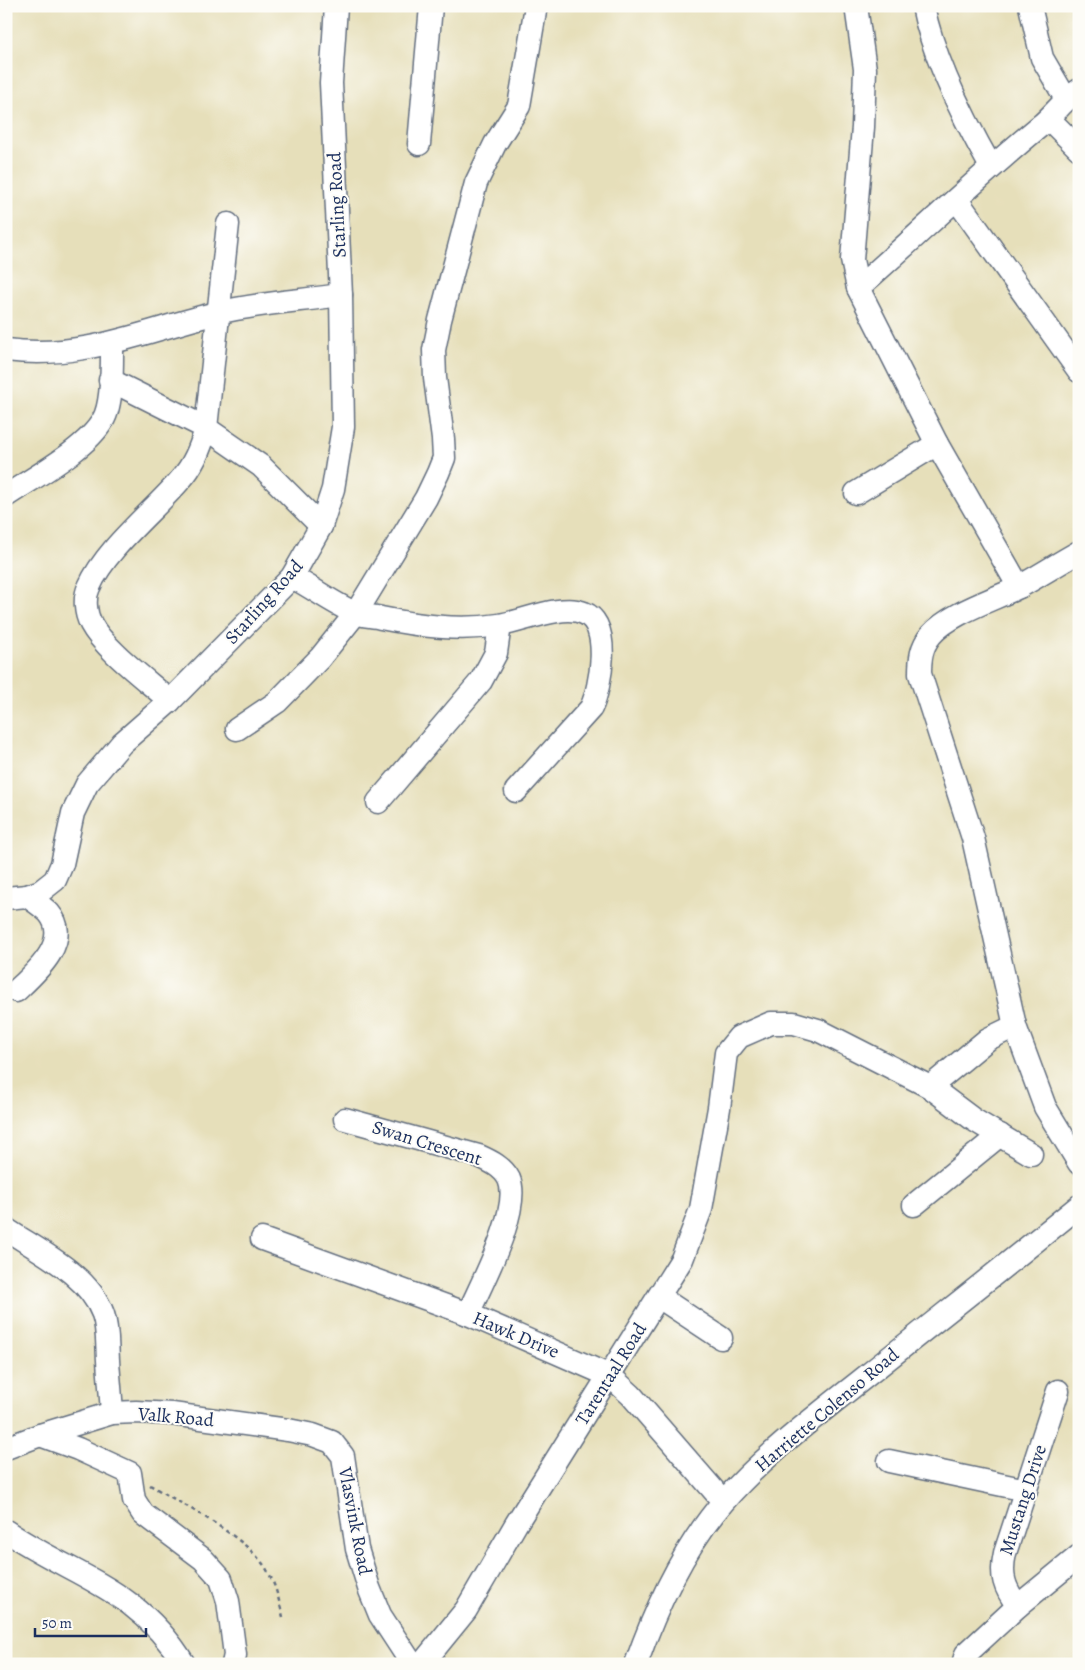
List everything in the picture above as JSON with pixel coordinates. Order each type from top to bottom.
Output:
[{"type":"street","name":"Starling Road","points":[[17,897],[41,891],[55,880],[62,864],[73,813],[87,784],[122,743],[170,701],[292,577],[321,526],[333,489],[343,427],[341,295],[331,83],[336,6]]},
{"type":"street","points":[[419,144],[431,6]]},
{"type":"street","points":[[238,729],[277,702],[320,658],[356,613],[426,498],[444,458],[434,350],[440,320],[476,183],[495,144],[520,106],[536,6]]},
{"type":"street","points":[[856,6],[865,69],[852,260],[858,288],[937,444],[1018,587]]},
{"type":"street","points":[[923,6],[937,50],[966,122],[991,166]]},
{"type":"street","points":[[858,288],[957,200],[991,166],[1049,119],[1072,94],[1042,58],[1030,6]]},
{"type":"street","points":[[1049,119],[1079,149]]},
{"type":"street","points":[[957,200],[1079,370]]},
{"type":"street","points":[[170,701],[108,645],[91,624],[86,606],[89,587],[104,562],[182,478],[197,457],[206,428],[228,224]]},
{"type":"street","points":[[6,350],[52,354],[112,344],[219,312],[341,295]]},
{"type":"street","points":[[6,496],[72,452],[104,420],[110,380],[112,344]]},
{"type":"street","points":[[110,380],[206,428],[261,466],[321,526]]},
{"type":"street","points":[[856,493],[937,444]]},
{"type":"street","points":[[1079,552],[1018,587],[952,619],[932,633],[923,646],[920,658],[920,674],[973,838],[1016,1026],[1045,1108],[1079,1162]]},
{"type":"street","points":[[292,577],[356,613],[405,623],[458,629],[500,625],[569,610],[578,611],[590,616],[601,638],[597,695],[591,708],[516,791]]},
{"type":"street","points":[[378,802],[481,681],[496,653],[500,625]]},
{"type":"street","points":[[16,991],[44,965],[52,953],[56,925],[49,914],[17,897]]},
{"type":"street","name":"Tarentaal Road","points":[[422,1664],[466,1610],[516,1524],[682,1260],[701,1209],[719,1108],[726,1053],[739,1037],[750,1030],[771,1023],[794,1023],[818,1030],[930,1087]]},
{"type":"street","points":[[1016,1026],[988,1039],[930,1087],[974,1120],[1031,1154]]},
{"type":"street","name":"Swan Crescent","points":[[345,1119],[479,1156],[496,1164],[508,1178],[513,1196],[509,1218],[468,1314]]},
{"type":"street","points":[[914,1205],[1000,1135]]},
{"type":"street","name":"Harriette Colenso Road","points":[[636,1664],[646,1635],[674,1577],[702,1530],[723,1501],[772,1453],[819,1414],[1079,1206]]},
{"type":"street","points":[[6,1229],[58,1263],[88,1288],[98,1302],[104,1315],[107,1333],[112,1413]]},
{"type":"street","name":"Hawk Drive","points":[[262,1238],[468,1314],[610,1376],[631,1395],[723,1501]]},
{"type":"street","points":[[659,1297],[721,1338]]},
{"type":"street","name":"Mustang Drive","points":[[1018,1606],[1007,1592],[1001,1571],[1058,1391]]},
{"type":"street","name":"Valk Road","points":[[6,1448],[40,1435],[112,1413],[172,1414],[313,1435],[332,1442],[343,1456]]},
{"type":"street","points":[[40,1435],[78,1449],[130,1473],[134,1500],[143,1514],[203,1559],[221,1580],[228,1601],[235,1655],[233,1664]]},
{"type":"street","name":"Vlasvink Road","points":[[343,1456],[357,1549],[369,1588],[384,1621],[412,1664]]},
{"type":"street","points":[[889,1461],[1026,1490]]},
{"type":"street","points":[[6,1531],[110,1589],[136,1606],[173,1646],[184,1664]]},
{"type":"street","points":[[963,1664],[966,1654],[1018,1606],[1079,1556]]},
{"type":"path","points":[[130,1473],[197,1513],[250,1550],[267,1570],[275,1587],[283,1617]]}]
